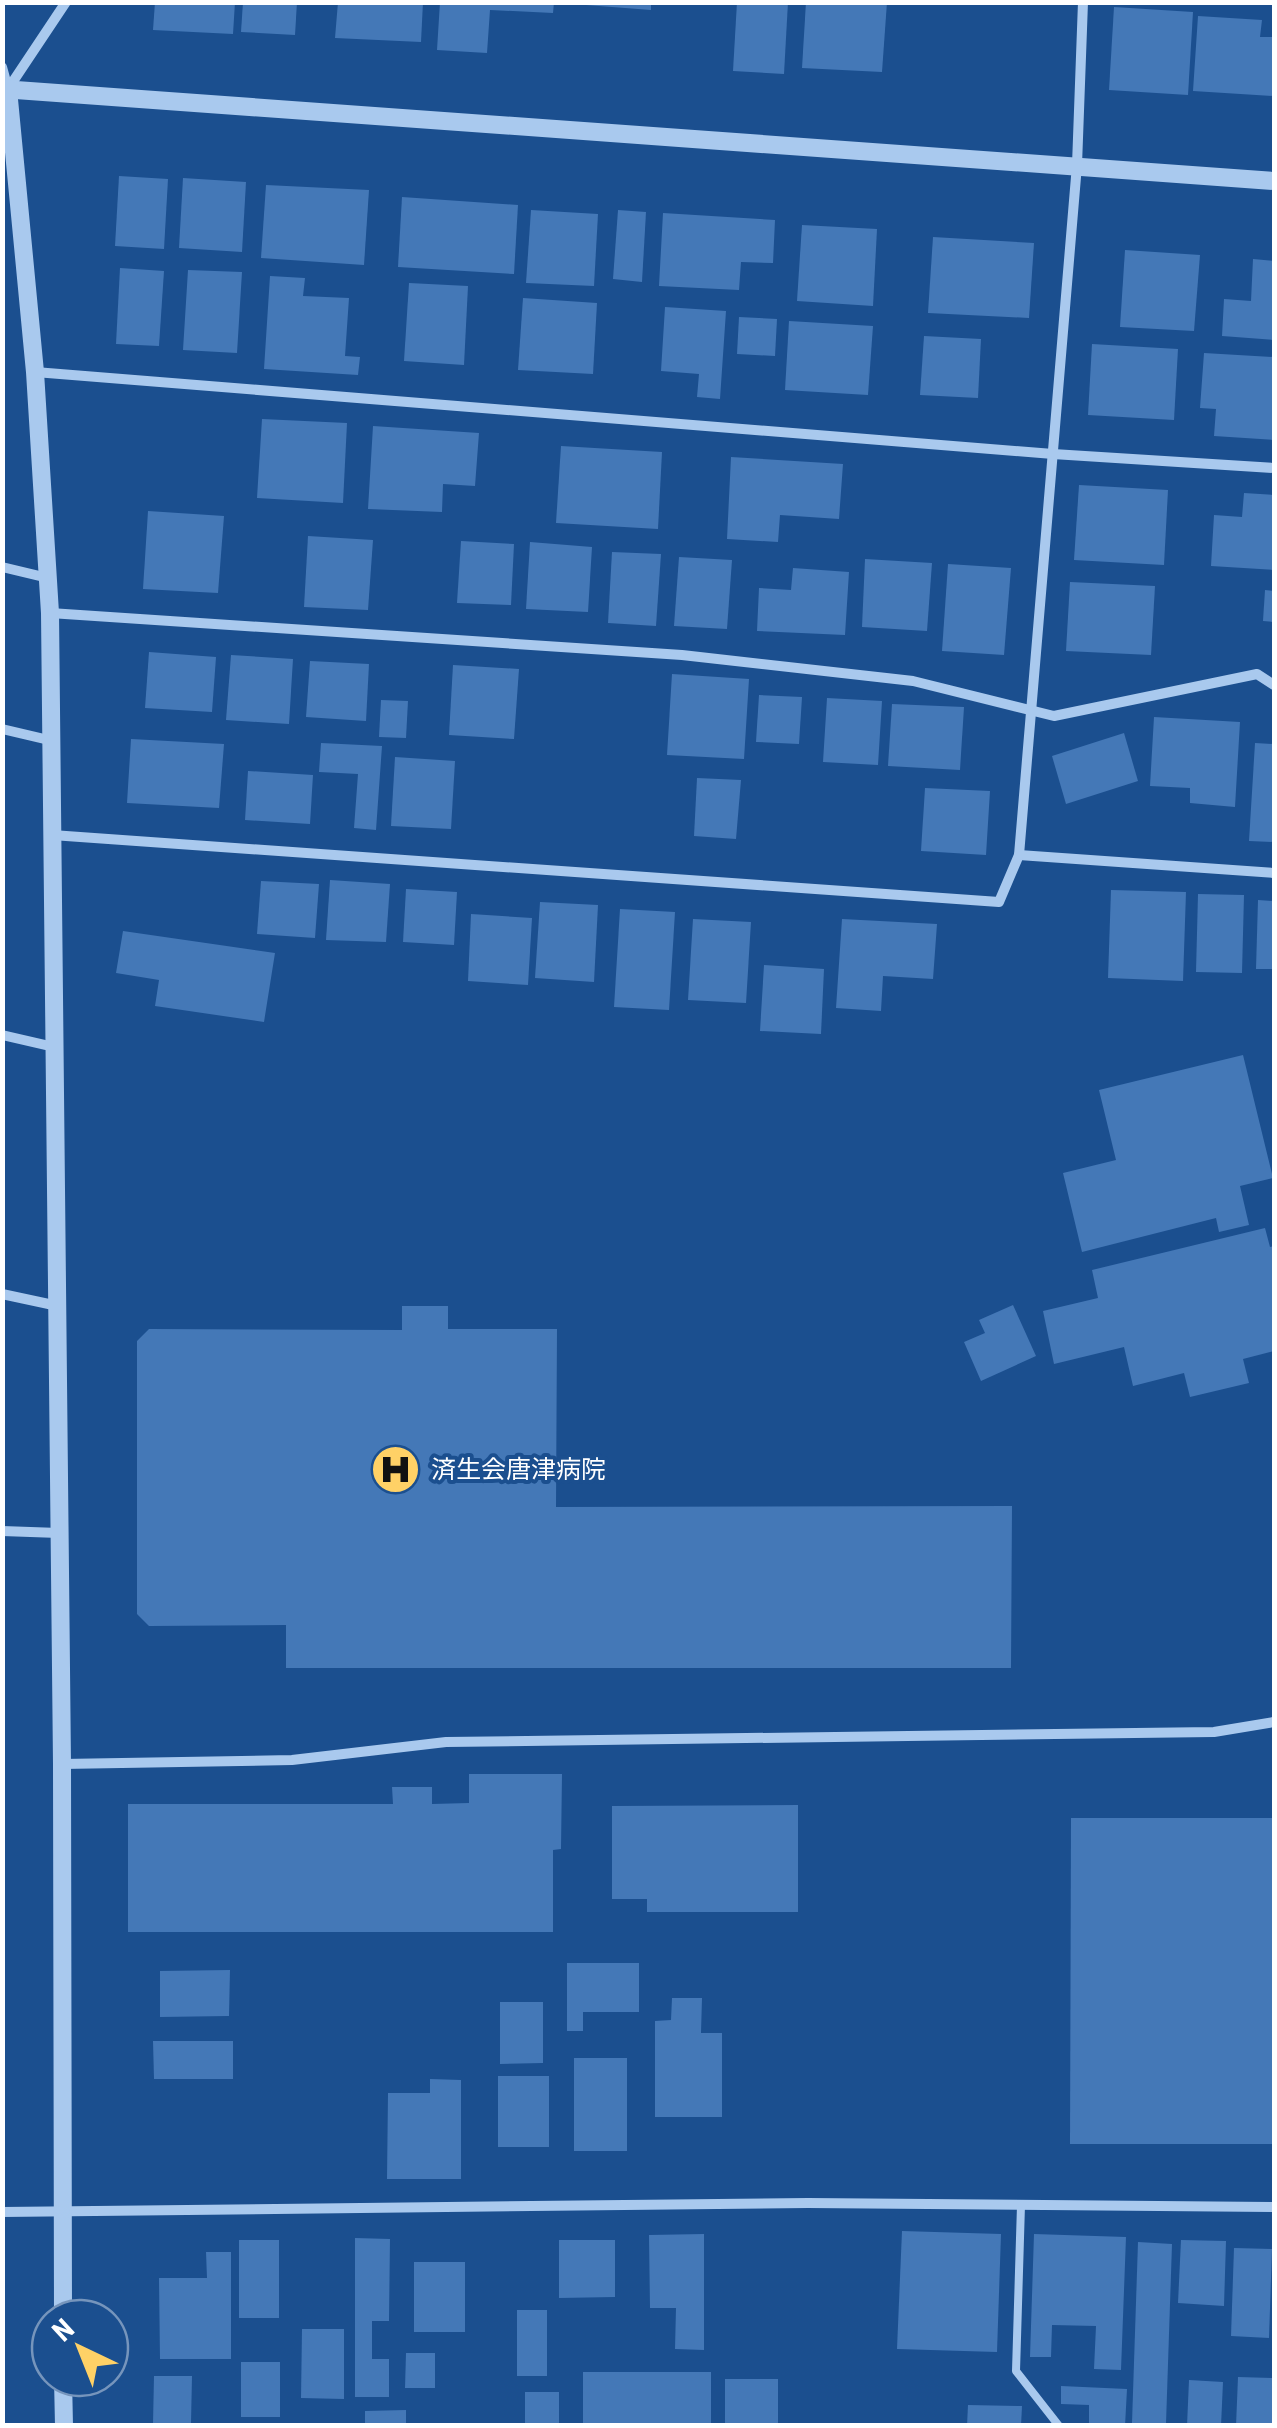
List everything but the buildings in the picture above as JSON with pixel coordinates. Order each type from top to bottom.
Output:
[{"type":"street","points":[[5,89],[66,2]]},
{"type":"street","points":[[52,835],[999,902],[1019,855],[1076,166],[1083,2]]},
{"type":"street","points":[[2,67],[34,372],[50,612],[62,1764],[63,2298]]},
{"type":"street","points":[[5,89],[1274,181]]},
{"type":"street","points":[[34,372],[1053,454],[1274,468]]},
{"type":"street","points":[[2,568],[48,578]]},
{"type":"street","points":[[50,612],[682,655],[913,681],[1054,716],[1257,674],[1274,685]]},
{"type":"street","points":[[2,729],[53,740]]},
{"type":"street","points":[[1019,855],[1274,873]]},
{"type":"street","points":[[2,1035],[54,1047]]},
{"type":"street","points":[[2,1294],[58,1306]]},
{"type":"street","points":[[2,1531],[59,1533]]},
{"type":"street","points":[[62,1764],[292,1760],[446,1742],[1214,1732],[1274,1722]]},
{"type":"street","points":[[2,2212],[808,2203],[1274,2207]]},
{"type":"street","points":[[64,2398],[64,2426]]},
{"type":"lane","points":[[1022,2205],[1016,2371],[1059,2426]]},
{"type":"place","name":"済生会唐津病院","points":[[396,1469]]}]
